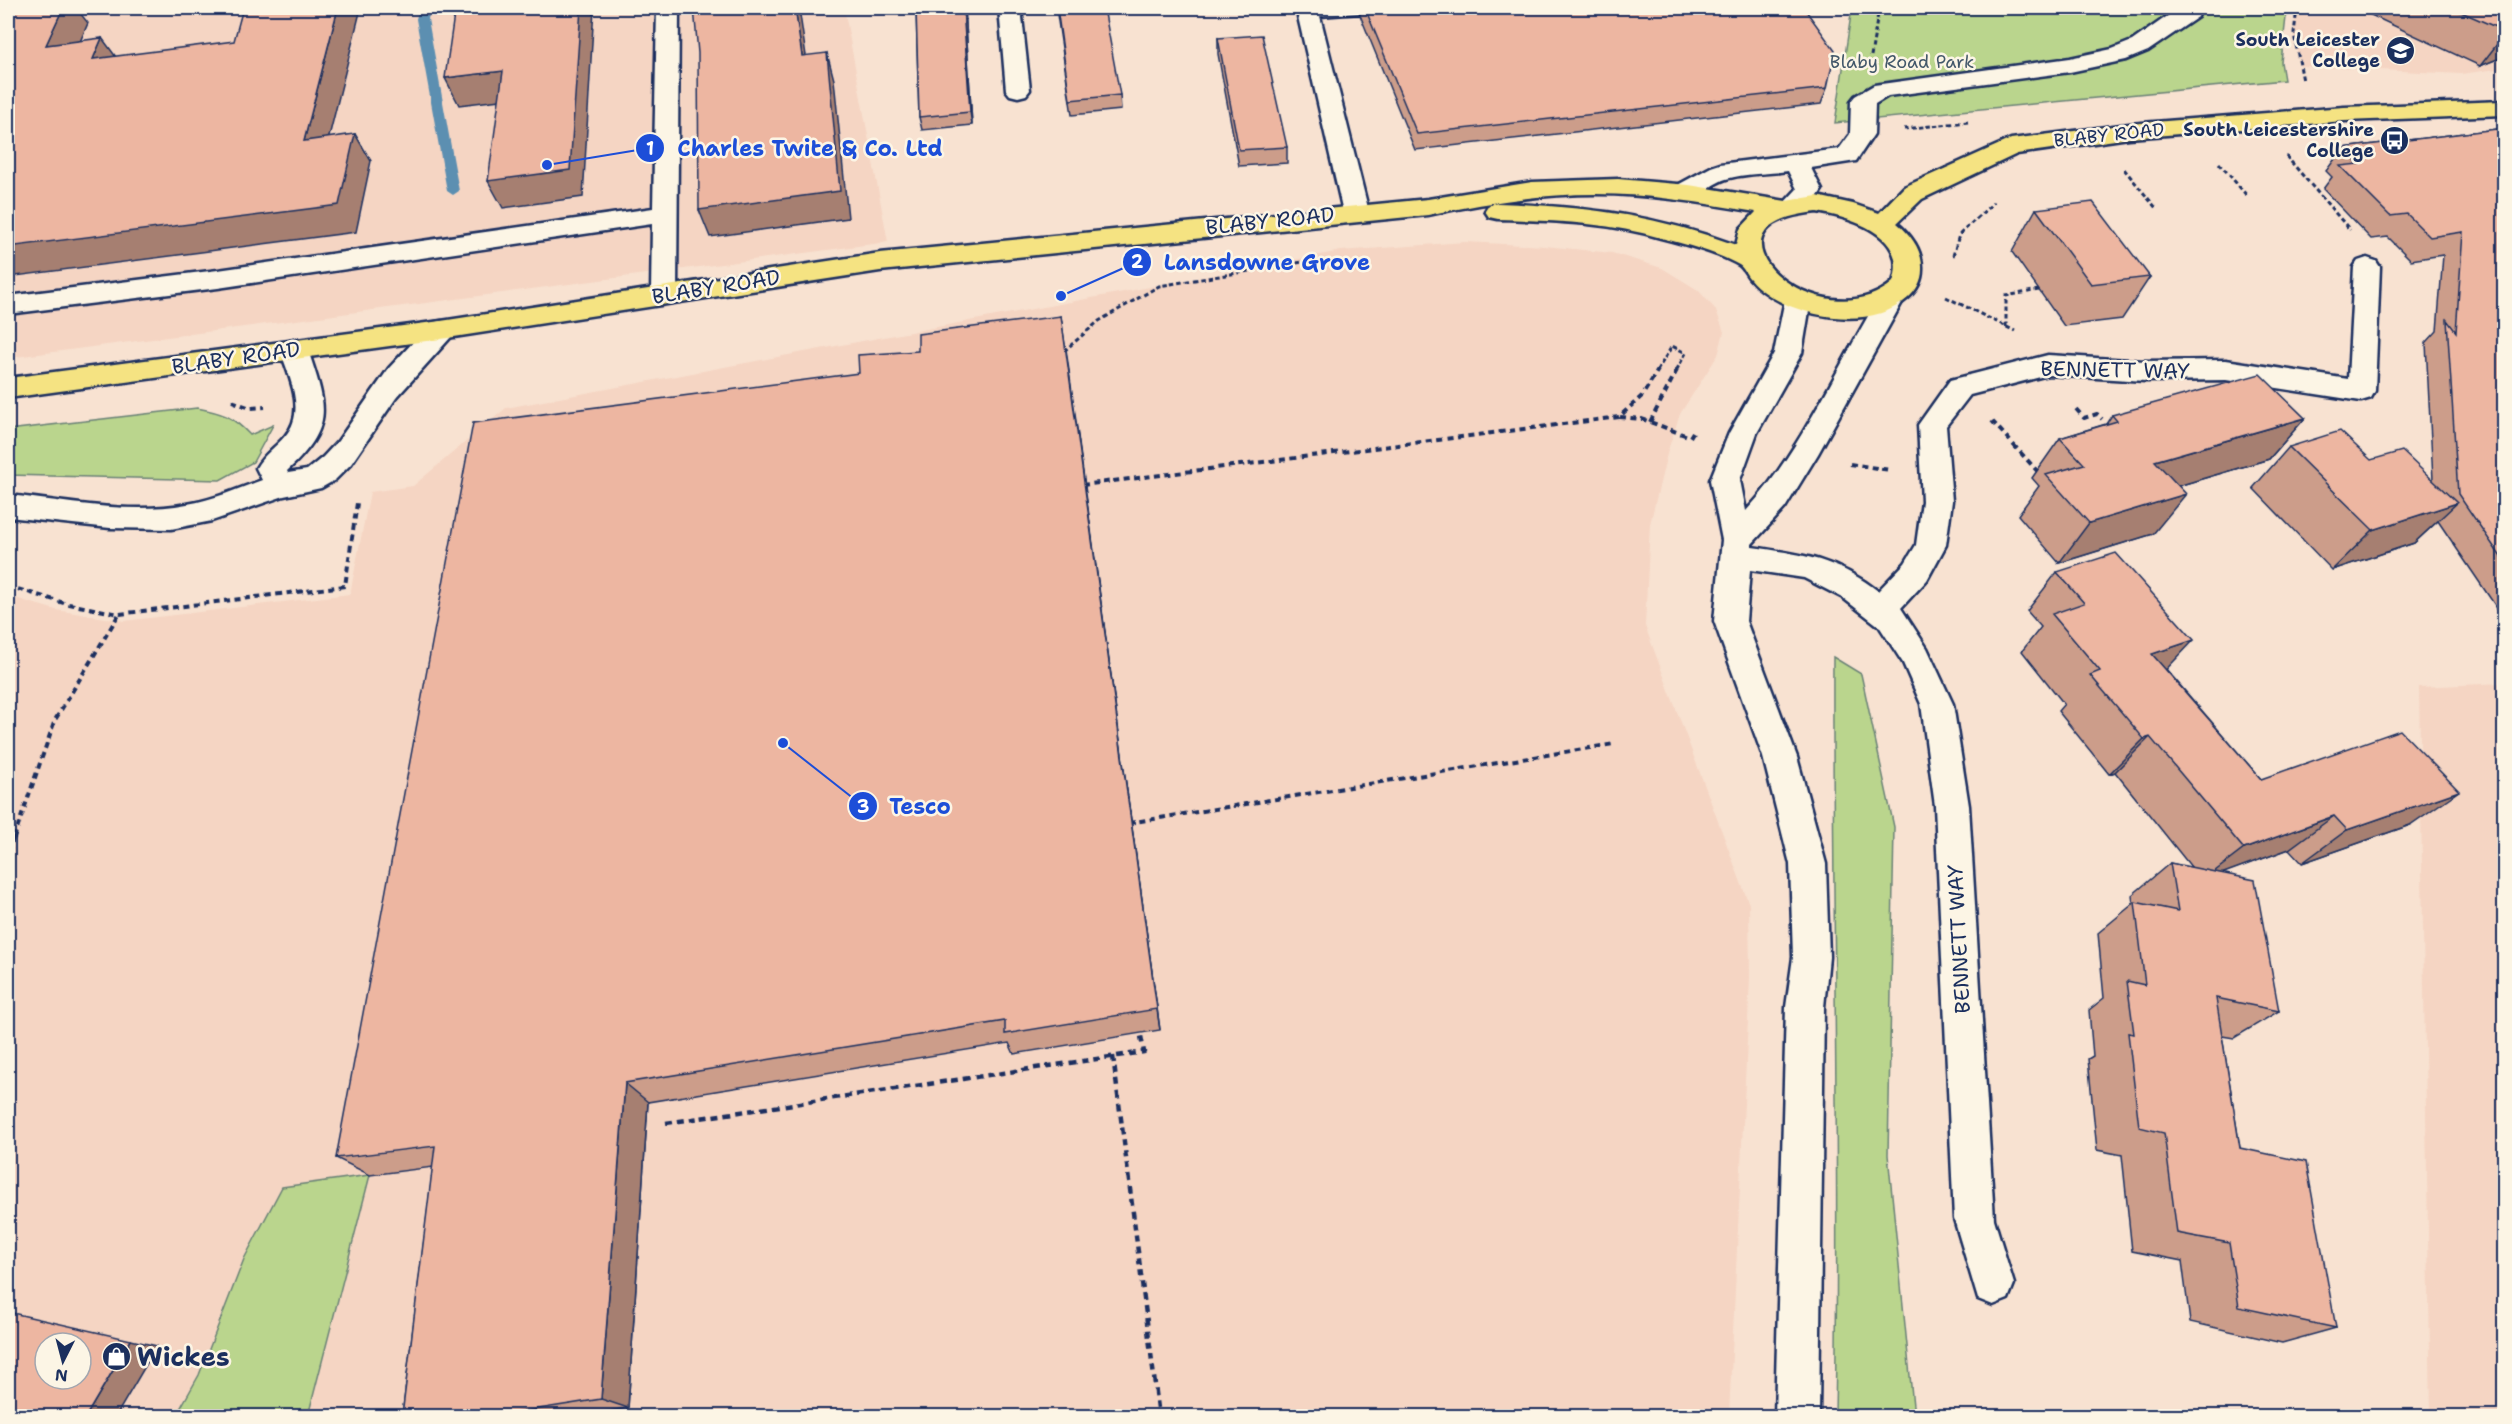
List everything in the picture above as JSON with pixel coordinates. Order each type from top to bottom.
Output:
[{"type":"main road","name":"BLABY ROAD","points":[[1881,225],[1913,193],[2011,147],[2129,131],[2311,117],[2505,108]]},
{"type":"main road","name":"BLABY ROAD","points":[[8,388],[441,330],[880,262],[1356,212],[1428,207],[1465,198],[1596,186],[1788,207]]},
{"type":"main road","points":[[1817,204],[1839,207],[1862,214],[1881,225],[1898,238],[1908,255],[1910,270],[1905,285],[1892,297],[1873,306],[1849,309],[1824,307],[1798,299],[1777,289],[1761,276],[1751,261],[1747,244],[1752,229],[1764,217],[1788,207],[1817,204]]},
{"type":"main road","name":"BLABY ROAD","points":[[1428,207],[1456,212],[1563,214],[1623,220],[1697,239],[1751,261]]},
{"type":"street","points":[[664,294],[668,8]]},
{"type":"street","points":[[1010,8],[1018,90]]},
{"type":"street","points":[[1352,8],[1307,9],[1356,212]]},
{"type":"street","points":[[1683,194],[1720,172],[1847,156],[1862,134],[1863,101],[1882,90],[2070,65],[2118,56],[2140,46],[2190,12],[2190,8]]},
{"type":"street","points":[[1788,207],[1810,190],[1796,162]]},
{"type":"street","points":[[8,305],[218,279],[665,214]]},
{"type":"street","name":"BENNETT WAY","points":[[1960,387],[2048,365],[2113,370],[2226,370],[2361,391],[2367,267]]},
{"type":"street","points":[[1736,548],[1774,500],[1808,446],[1892,297]]},
{"type":"street","points":[[1797,1416],[1805,1007],[1811,957],[1808,864],[1780,757],[1730,621],[1736,548],[1725,480],[1743,433],[1788,353],[1798,299]]},
{"type":"street","points":[[8,506],[112,516],[172,518],[225,508],[279,486],[310,483],[333,466],[354,441],[385,393],[410,361],[441,330]]},
{"type":"street","points":[[279,486],[271,468],[304,434],[311,417],[310,402],[294,350]]},
{"type":"street","points":[[1879,609],[1906,584],[1931,545],[1937,499],[1932,425],[1960,387]]},
{"type":"street","name":"BENNETT WAY","points":[[1736,548],[1809,567],[1854,589],[1890,617],[1916,657],[1937,704],[1952,806],[1974,1219],[1993,1284]]},
{"type":"path","points":[[2297,8],[2294,34],[2311,117]]},
{"type":"path","points":[[2281,150],[2362,245],[2367,267]]},
{"type":"path","points":[[2218,162],[2248,197]]},
{"type":"path","points":[[2121,166],[2156,208]]},
{"type":"path","points":[[1062,353],[1099,321],[1159,286],[1313,261]]},
{"type":"path","points":[[2006,327],[2006,296],[2039,290]]},
{"type":"path","points":[[1619,417],[1642,396],[1672,346],[1686,353],[1650,422]]},
{"type":"path","points":[[1960,387],[2042,476]]},
{"type":"path","points":[[1071,486],[1619,417],[1650,422],[1682,435]]},
{"type":"path","points":[[8,586],[64,603],[119,614],[345,586],[358,496]]},
{"type":"path","points":[[8,854],[54,720],[119,614]]},
{"type":"path","points":[[1120,824],[1614,744]]},
{"type":"path","points":[[666,1123],[1144,1052],[1140,1030]]},
{"type":"path","points":[[1113,1056],[1159,1416]]},
{"type":"shaded area","points":[[8,8],[844,8],[888,242],[8,358]]},
{"type":"shaded area","name":"South Leicester College","points":[[2296,8],[2504,8],[2504,68],[2461,74],[2300,66],[2294,34]]},
{"type":"shaded area","points":[[1465,242],[1545,246],[1612,253],[1662,268],[1698,290],[1716,310],[1724,332],[1718,355],[1680,414],[1668,450],[1650,524],[1645,626],[1749,904],[1750,978],[1729,1416],[218,1416],[199,1375],[176,1416],[8,1416],[8,596],[56,610],[124,621],[350,594],[370,492],[413,486],[506,408],[1341,251]]},
{"type":"shaded area","points":[[2504,683],[2504,1416],[2431,1416],[2419,687]]},
{"type":"green space","name":"Blaby Road Park","points":[[1852,8],[2287,8],[2281,62],[2284,80],[1835,123]]},
{"type":"green space","points":[[197,408],[227,416],[250,435],[273,425],[253,462],[220,480],[8,475],[8,430]]},
{"type":"green space","points":[[1833,657],[1861,674],[1894,827],[1888,1155],[1914,1416],[1835,1416],[1837,1226]]},
{"type":"green space","points":[[370,1175],[308,1416],[176,1416],[199,1375],[244,1259],[282,1187]]},
{"type":"building","points":[[8,8],[63,8],[46,45],[102,38],[93,59],[234,41],[243,8],[338,8],[304,141],[355,134],[339,205],[8,247]]},
{"type":"building","points":[[455,8],[581,8],[570,170],[488,181],[503,71],[445,78]]},
{"type":"building","points":[[694,8],[795,8],[802,56],[827,53],[840,191],[699,210],[698,53]]},
{"type":"building","points":[[916,8],[963,8],[970,112],[919,117]]},
{"type":"building","points":[[1057,8],[1104,8],[1120,95],[1070,100]]},
{"type":"building","points":[[1365,8],[1804,8],[1835,51],[1827,88],[1417,134]]},
{"type":"building","points":[[2452,8],[2505,8],[2505,31]]},
{"type":"building","points":[[1262,35],[1287,147],[1239,150],[1218,38]]},
{"type":"building","points":[[2505,128],[2505,391],[2498,391],[2505,401],[2505,563],[2458,494],[2447,320],[2456,332],[2463,232],[2430,237],[2407,214],[2390,216],[2340,166],[2359,164],[2343,148]]},
{"type":"building","points":[[2093,202],[2150,277],[2091,284],[2036,209]]},
{"type":"building","points":[[1061,316],[1157,1009],[1005,1034],[1005,1021],[625,1083],[601,1399],[494,1416],[402,1416],[435,1146],[336,1158],[473,423],[859,373],[858,355],[918,351],[918,334]]},
{"type":"building","points":[[2260,374],[2305,418],[2155,461],[2186,494],[2089,523],[2046,475],[2084,464],[2060,438],[2117,421],[2112,415]]},
{"type":"building","points":[[2340,431],[2371,460],[2402,451],[2457,503],[2373,530],[2289,447]]},
{"type":"building","points":[[2116,553],[2194,640],[2152,654],[2261,779],[2400,730],[2459,791],[2347,830],[2334,816],[2244,849],[2150,737],[2144,739],[2090,675],[2100,671],[2052,614],[2084,603],[2057,572]]},
{"type":"building","points":[[2170,863],[2255,880],[2279,1011],[2216,998],[2240,1148],[2306,1162],[2336,1328],[2239,1307],[2229,1243],[2177,1233],[2164,1133],[2139,1127],[2128,1033],[2134,1034],[2127,981],[2145,985],[2135,902],[2178,911]]},
{"type":"building","points":[[8,1312],[91,1331],[33,1331],[33,1391],[93,1391],[93,1331],[131,1340],[86,1416],[8,1416]]},
{"type":"waterway","points":[[425,8],[422,19],[453,191]]},
{"type":"place","name":"South Leicester College","points":[[2401,50]]},
{"type":"place","name":"South Leicestershire College","points":[[2395,140]]},
{"type":"place","name":"Charles Twite & Co. Ltd","points":[[547,165]]},
{"type":"place","name":"Lansdowne Grove","points":[[1061,296]]},
{"type":"place","name":"Tesco","points":[[783,743]]},
{"type":"place","name":"Wickes","points":[[116,1357]]}]
